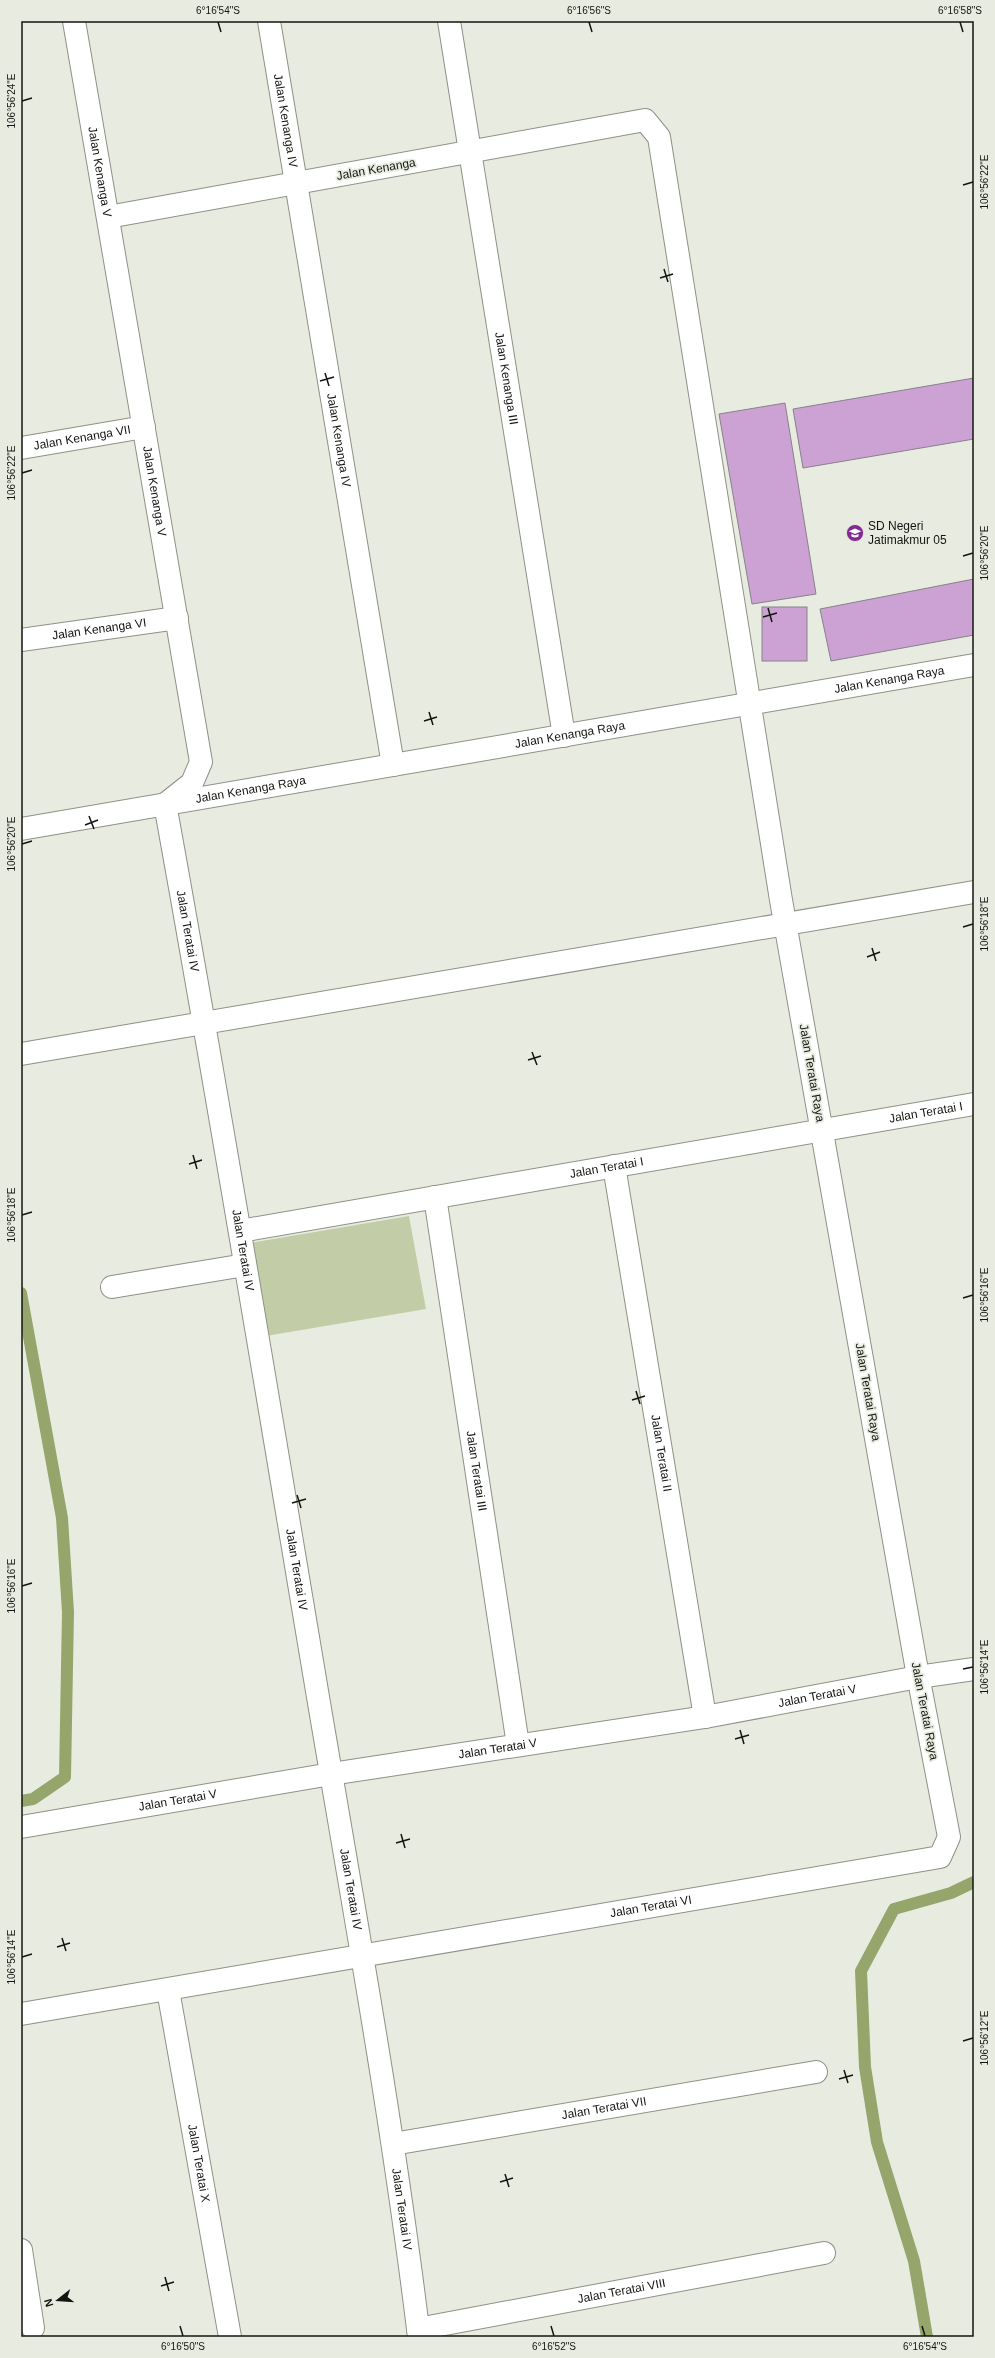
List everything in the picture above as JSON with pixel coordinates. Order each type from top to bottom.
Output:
[{"type":"street","name":"Jalan Kenanga V","points":[[21,829],[165,804],[192,783],[201,762],[74,21]]},
{"type":"street","name":"Jalan Kenanga IV","points":[[268,21],[393,765]]},
{"type":"street","name":"Jalan Kenanga III","points":[[449,21],[564,736]]},
{"type":"street","name":"Jalan Kenanga","points":[[108,217],[645,120]]},
{"type":"street","name":"Jalan Teratai Raya","points":[[645,120],[659,137],[786,925],[918,1677],[948,1837],[940,1857]]},
{"type":"street","name":"Jalan Kenanga VII","points":[[21,448],[144,427]]},
{"type":"street","name":"Jalan Kenanga VI","points":[[21,640],[177,618]]},
{"type":"street","name":"Jalan Kenanga Raya","points":[[165,804],[974,665]]},
{"type":"street","name":"Jalan Teratai IV","points":[[165,804],[205,1022],[362,1956],[393,2144],[419,2333]]},
{"type":"street","points":[[21,1054],[974,892]]},
{"type":"street","name":"Jalan Teratai I","points":[[240,1231],[974,1104]]},
{"type":"street","name":"Jalan Teratai II","points":[[614,1166],[705,1717]]},
{"type":"street","name":"Jalan Teratai III","points":[[435,1197],[518,1745]]},
{"type":"street","points":[[112,1287],[245,1265]]},
{"type":"street","name":"Jalan Teratai V","points":[[21,1827],[331,1774],[705,1717],[918,1677],[974,1669]]},
{"type":"street","name":"Jalan Teratai VI","points":[[21,2014],[940,1857]]},
{"type":"street","name":"Jalan Teratai X","points":[[168,1990],[230,2337]]},
{"type":"street","name":"Jalan Teratai VII","points":[[393,2144],[816,2072]]},
{"type":"street","points":[[21,2250],[33,2328]]},
{"type":"street","name":"Jalan Teratai VIII","points":[[419,2333],[824,2253]]},
{"type":"green space","points":[[409,1216],[426,1309],[266,1336],[250,1243]]},
{"type":"building","points":[[974,378],[974,439],[803,468],[793,409]]},
{"type":"building","points":[[785,403],[816,594],[752,604],[719,414]]},
{"type":"building","points":[[974,579],[974,635],[831,661],[820,609]]},
{"type":"building","points":[[762,607],[807,607],[807,661],[762,661]]},
{"type":"waterway","points":[[21,1293],[62,1518],[68,1612],[65,1777],[33,1799],[21,1801]]},
{"type":"waterway","points":[[927,2337],[914,2261],[877,2142],[865,2067],[861,1971],[894,1909],[951,1893],[974,1882]]},
{"type":"place","name":"SD Negeri Jatimakmur 05","points":[[855,533]]}]
